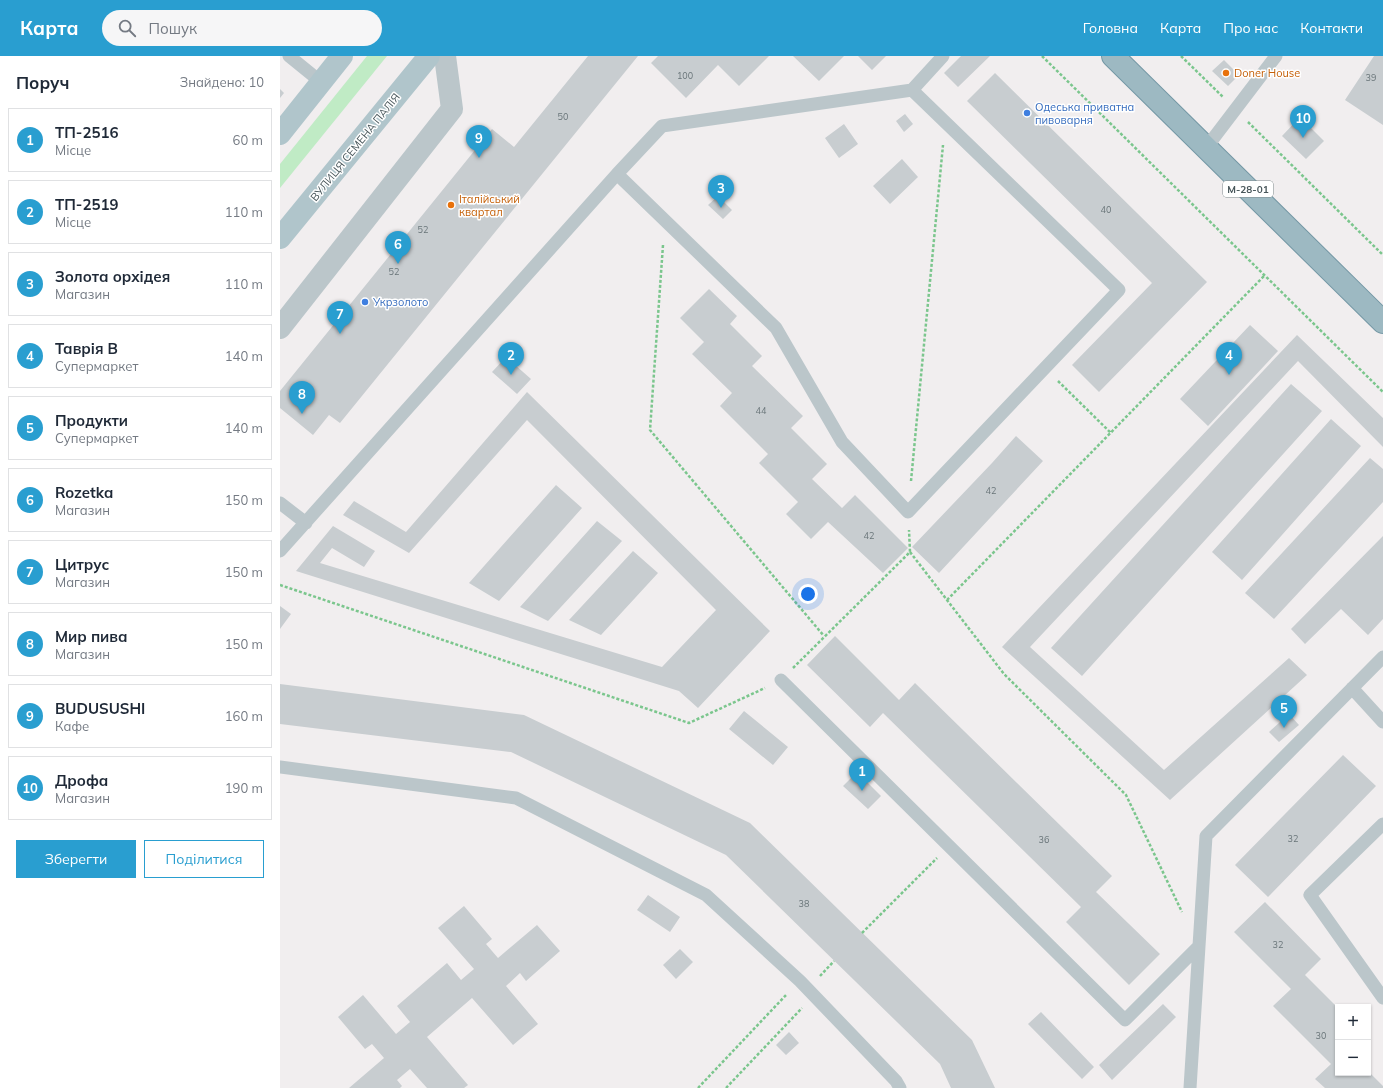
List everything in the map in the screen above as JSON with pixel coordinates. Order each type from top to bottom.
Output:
[{"type":"highway","name":"М-28-01","points":[[1113,56],[1383,322]]},
{"type":"main road","points":[[280,134],[342,56]]},
{"type":"main road","name":"ВУЛИЦЯ СЕМЕНА ПАЛІЯ","points":[[280,238],[429,56]]},
{"type":"street","points":[[280,328],[452,110],[445,56]]},
{"type":"lane","points":[[289,56],[321,82]]},
{"type":"lane","points":[[280,551],[617,174],[662,126],[912,90],[943,56]]},
{"type":"lane","points":[[1206,148],[1276,56]]},
{"type":"lane","points":[[617,174],[776,328],[842,442],[908,512],[1119,290],[912,90]]},
{"type":"lane","points":[[280,503],[306,523]]},
{"type":"lane","points":[[1190,1088],[1206,836],[1383,657]]},
{"type":"lane","points":[[780,680],[1125,1020],[1199,946]]},
{"type":"lane","points":[[1352,688],[1383,722]]},
{"type":"lane","points":[[280,767],[516,798],[706,895],[800,981],[896,1081],[900,1088]]},
{"type":"lane","points":[[1383,824],[1310,894],[1383,998]]},
{"type":"path","points":[[1042,56],[1383,392]]},
{"type":"path","points":[[1181,56],[1383,255]]},
{"type":"path","points":[[945,122],[908,512],[910,552],[1004,674],[1126,795],[1199,946]]},
{"type":"path","points":[[665,221],[650,430],[824,636]]},
{"type":"path","points":[[947,600],[1265,275]]},
{"type":"path","points":[[1044,368],[1111,433]]},
{"type":"path","points":[[280,585],[689,724],[780,680],[910,552]]},
{"type":"path","points":[[862,933],[949,846]]},
{"type":"path","points":[[698,1088],[800,981]]},
{"type":"path","points":[[726,1088],[814,997]]},
{"type":"green space","points":[[367,56],[387,56],[280,188],[280,164]]},
{"type":"building","points":[[588,56],[638,56],[340,423],[329,415],[313,435],[280,408],[280,391],[492,129],[514,147]]},
{"type":"building","points":[[658,56],[769,56],[739,86],[718,65],[686,98],[651,63]]},
{"type":"building","points":[[793,56],[844,56],[819,81]]},
{"type":"building","points":[[858,56],[886,56],[872,70]]},
{"type":"building","points":[[961,56],[990,56],[958,87],[944,73]]},
{"type":"building","points":[[1374,56],[1383,56],[1383,125],[1345,100]]},
{"type":"building","name":"Doner House","points":[[1224,60],[1239,75],[1228,86],[1212,71]]},
{"type":"building","points":[[995,73],[1207,282],[1099,392],[1072,365],[1152,283],[967,101]]},
{"type":"building","points":[[280,89],[284,93],[280,98]]},
{"type":"building","points":[[905,114],[913,124],[904,132],[896,121]]},
{"type":"building","points":[[1300,117],[1324,141],[1306,159],[1282,136]]},
{"type":"building","points":[[844,124],[858,144],[839,158],[825,138]]},
{"type":"building","points":[[902,159],[918,177],[890,204],[873,186]]},
{"type":"building","points":[[718,196],[732,210],[723,219],[708,205]]},
{"type":"building","points":[[709,289],[737,316],[730,324],[762,356],[752,366],[803,416],[791,428],[827,464],[812,479],[842,508],[855,495],[908,548],[883,573],[828,522],[811,539],[786,514],[798,502],[759,463],[768,454],[720,406],[732,393],[692,354],[704,342],[680,318]]},
{"type":"building","points":[[1250,325],[1278,351],[1208,426],[1180,399]]},
{"type":"building","points":[[1297,335],[1383,418],[1383,447],[1298,361],[1030,647],[1164,770],[1289,658],[1307,675],[1170,800],[1002,647]]},
{"type":"building","points":[[506,357],[531,379],[517,394],[492,372]]},
{"type":"building","points":[[1291,384],[1322,411],[1082,676],[1051,648]]},
{"type":"building","points":[[527,392],[770,631],[698,708],[679,691],[296,571],[333,526],[375,551],[364,567],[332,548],[320,563],[662,667],[716,610],[527,420],[409,553],[343,515],[354,501],[406,532]]},
{"type":"building","points":[[1331,419],[1361,446],[1242,580],[1212,552]]},
{"type":"building","points":[[1016,436],[1043,461],[939,573],[912,547]]},
{"type":"building","points":[[1370,458],[1383,469],[1383,502],[1274,619],[1245,593]]},
{"type":"building","points":[[556,485],[582,508],[499,601],[469,583]]},
{"type":"building","points":[[597,521],[622,541],[548,621],[520,607]]},
{"type":"building","points":[[1383,536],[1383,619],[1368,635],[1341,609],[1305,644],[1291,629]]},
{"type":"building","points":[[633,551],[658,573],[601,635],[569,620]]},
{"type":"building","points":[[280,606],[291,614],[280,629]]},
{"type":"building","points":[[835,636],[899,700],[915,683],[1112,876],[1096,892],[1160,954],[1129,985],[1066,922],[1081,907],[883,713],[870,727],[807,665]]},
{"type":"building","points":[[280,684],[524,715],[750,823],[972,1040],[995,1088],[951,1088],[940,1064],[726,855],[511,752],[280,724]]},
{"type":"building","points":[[744,711],[788,747],[773,765],[729,729]]},
{"type":"building","points":[[1289,714],[1299,725],[1279,742],[1269,732]]},
{"type":"building","points":[[1343,755],[1376,786],[1268,897],[1235,865]]},
{"type":"building","points":[[857,772],[881,796],[868,809],[843,786]]},
{"type":"building","points":[[648,895],[680,917],[670,932],[637,910]]},
{"type":"building","points":[[1265,902],[1321,959],[1305,975],[1335,1005],[1335,1076],[1371,1076],[1371,1074],[1383,1086],[1383,1088],[1325,1088],[1315,1079],[1331,1064],[1273,1006],[1291,989],[1234,932]]},
{"type":"building","points":[[464,906],[492,939],[486,944],[498,958],[537,925],[560,951],[526,981],[520,973],[506,986],[538,1024],[513,1045],[472,998],[427,1037],[468,1085],[464,1088],[427,1088],[410,1069],[397,1080],[402,1086],[400,1088],[349,1088],[384,1058],[372,1044],[365,1049],[338,1017],[363,995],[396,1034],[410,1022],[397,1006],[447,963],[461,980],[474,969],[438,928]]},
{"type":"building","points":[[680,949],[693,962],[676,979],[663,965]]},
{"type":"building","points":[[1163,1004],[1176,1017],[1112,1080],[1099,1065]]},
{"type":"building","points":[[1041,1012],[1094,1067],[1082,1079],[1028,1024]]},
{"type":"building","points":[[789,1032],[799,1043],[786,1055],[776,1045]]},
{"type":"place","name":"Doner House","points":[[1226,73]]},
{"type":"place","name":"Одеська приватна пивоварня","points":[[1027,113]]},
{"type":"place","name":"Дрофа","points":[[1303,138]]},
{"type":"place","name":"BUDUSUSHI","points":[[479,158]]},
{"type":"place","name":"Італійський квартал","points":[[451,205]]},
{"type":"place","name":"Золота орхідея","points":[[721,208]]},
{"type":"place","name":"Rozetka","points":[[398,264]]},
{"type":"place","name":"Укрзолото","points":[[365,302]]},
{"type":"place","name":"Цитрус","points":[[340,334]]},
{"type":"place","name":"ТП-2519","points":[[511,375]]},
{"type":"place","name":"Таврія В","points":[[1229,375]]},
{"type":"place","name":"Мир пива","points":[[302,414]]},
{"type":"place","name":"Продукти","points":[[1284,728]]},
{"type":"place","name":"ТП-2516","points":[[862,791]]}]
